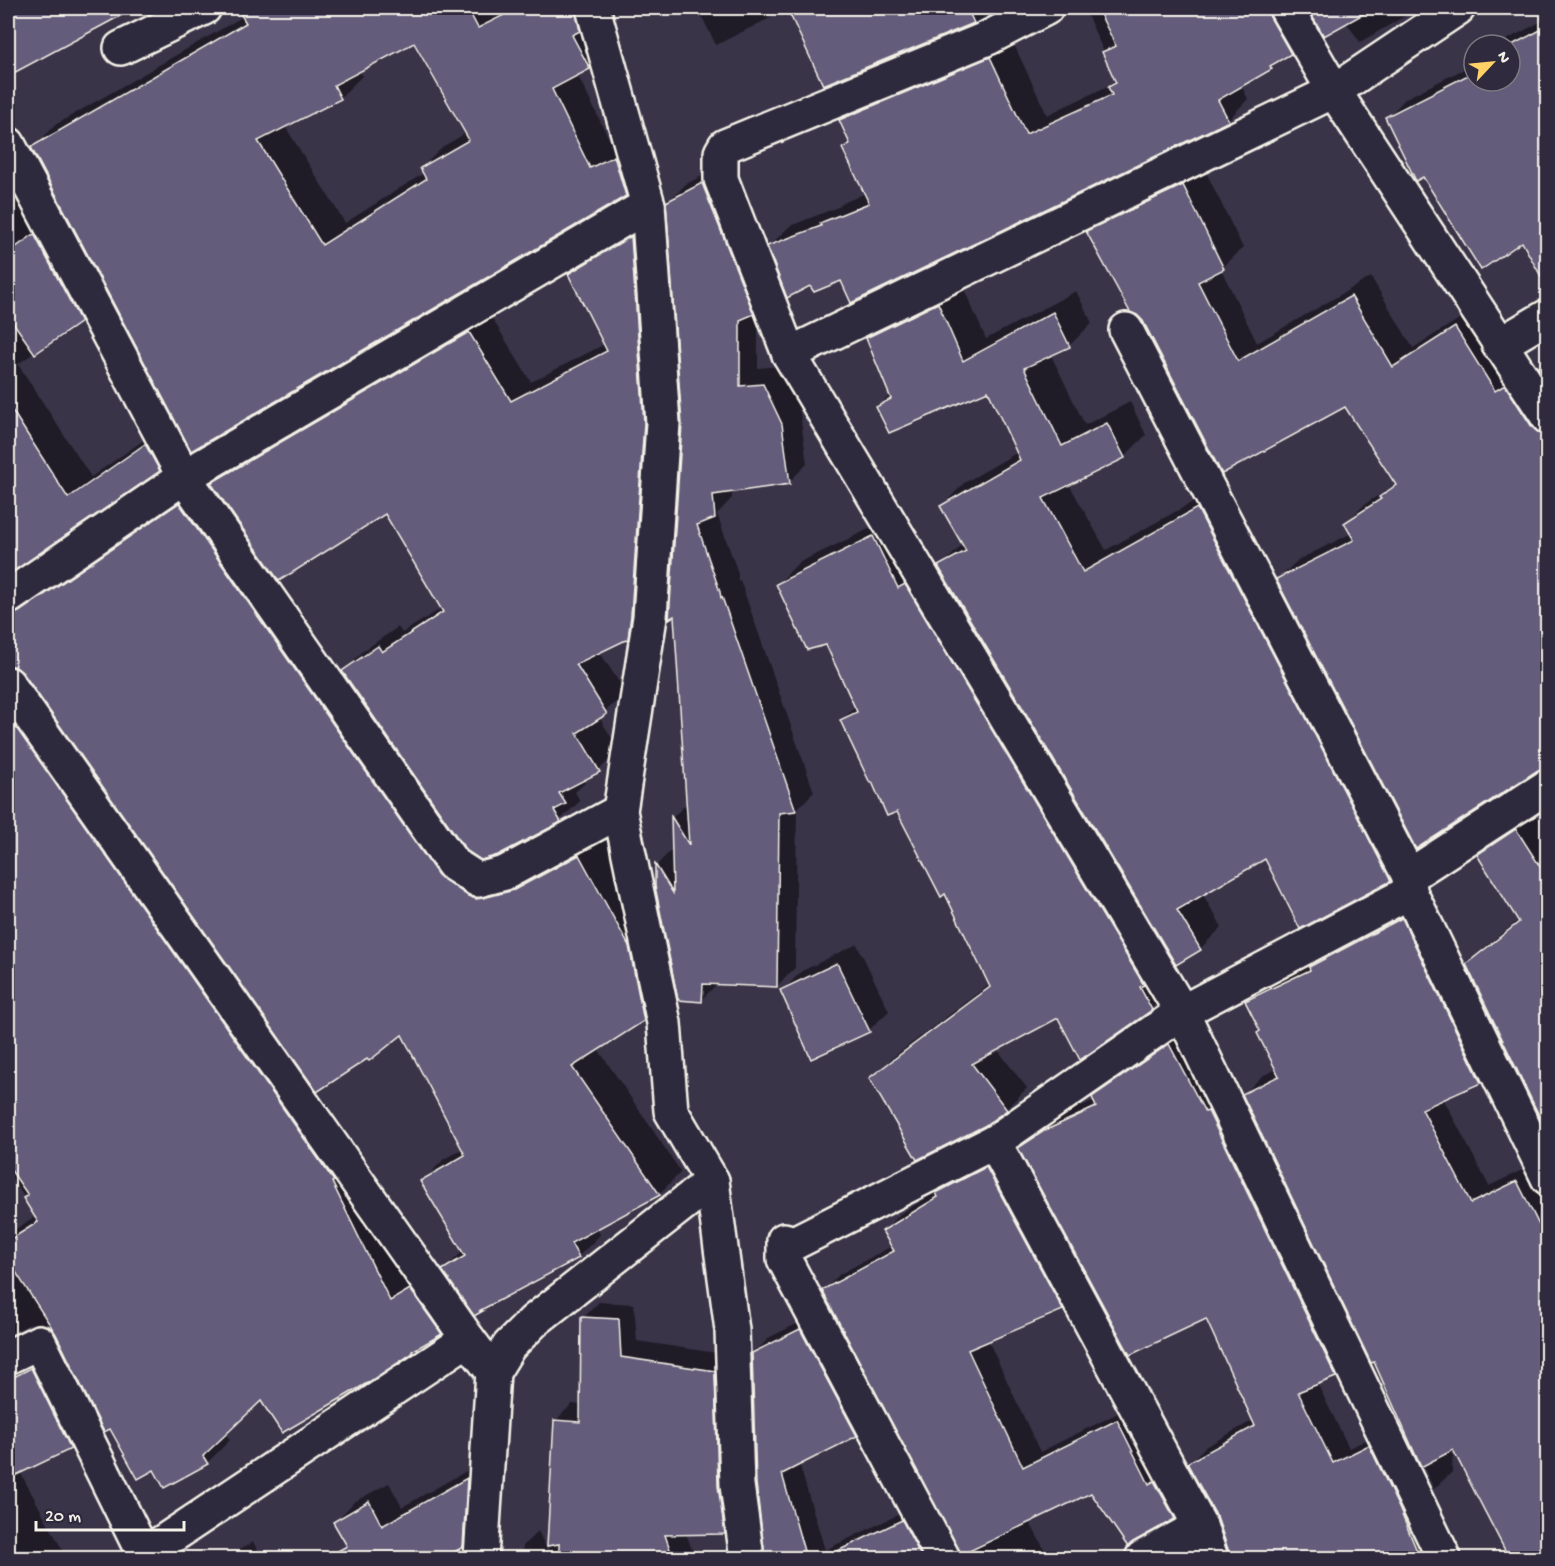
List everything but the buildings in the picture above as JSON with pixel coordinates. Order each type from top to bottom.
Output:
[{"type":"street","points":[[121,48],[204,8]]},
{"type":"street","points":[[593,8],[648,205],[663,423],[650,617],[620,811],[664,1023],[671,1111],[711,1181],[732,1330],[737,1485],[747,1558]]},
{"type":"street","points":[[1046,8],[988,38],[725,146],[722,153],[721,179],[789,354],[1182,1012],[1444,1558]]},
{"type":"street","points":[[1286,8],[1334,91],[1548,417]]},
{"type":"street","points":[[789,354],[1334,91],[1458,8]]},
{"type":"street","points":[[8,144],[184,477],[453,864],[478,880],[505,873],[620,811]]},
{"type":"street","points":[[8,597],[184,477],[648,205]]},
{"type":"street","points":[[1499,345],[1548,316]]},
{"type":"street","points":[[1126,330],[1410,884],[1548,1178]]},
{"type":"street","points":[[8,684],[493,1372]]},
{"type":"street","points":[[943,1558],[784,1259],[784,1240],[794,1243],[994,1142],[1182,1012],[1410,884],[1548,786]]},
{"type":"street","points":[[994,1142],[1200,1526],[1211,1558]]},
{"type":"street","points":[[481,1558],[493,1372],[509,1346],[534,1321],[711,1181]]},
{"type":"street","points":[[8,1358],[39,1342],[142,1557],[468,1339]]},
{"type":"street","points":[[1142,1558],[1200,1526]]}]
